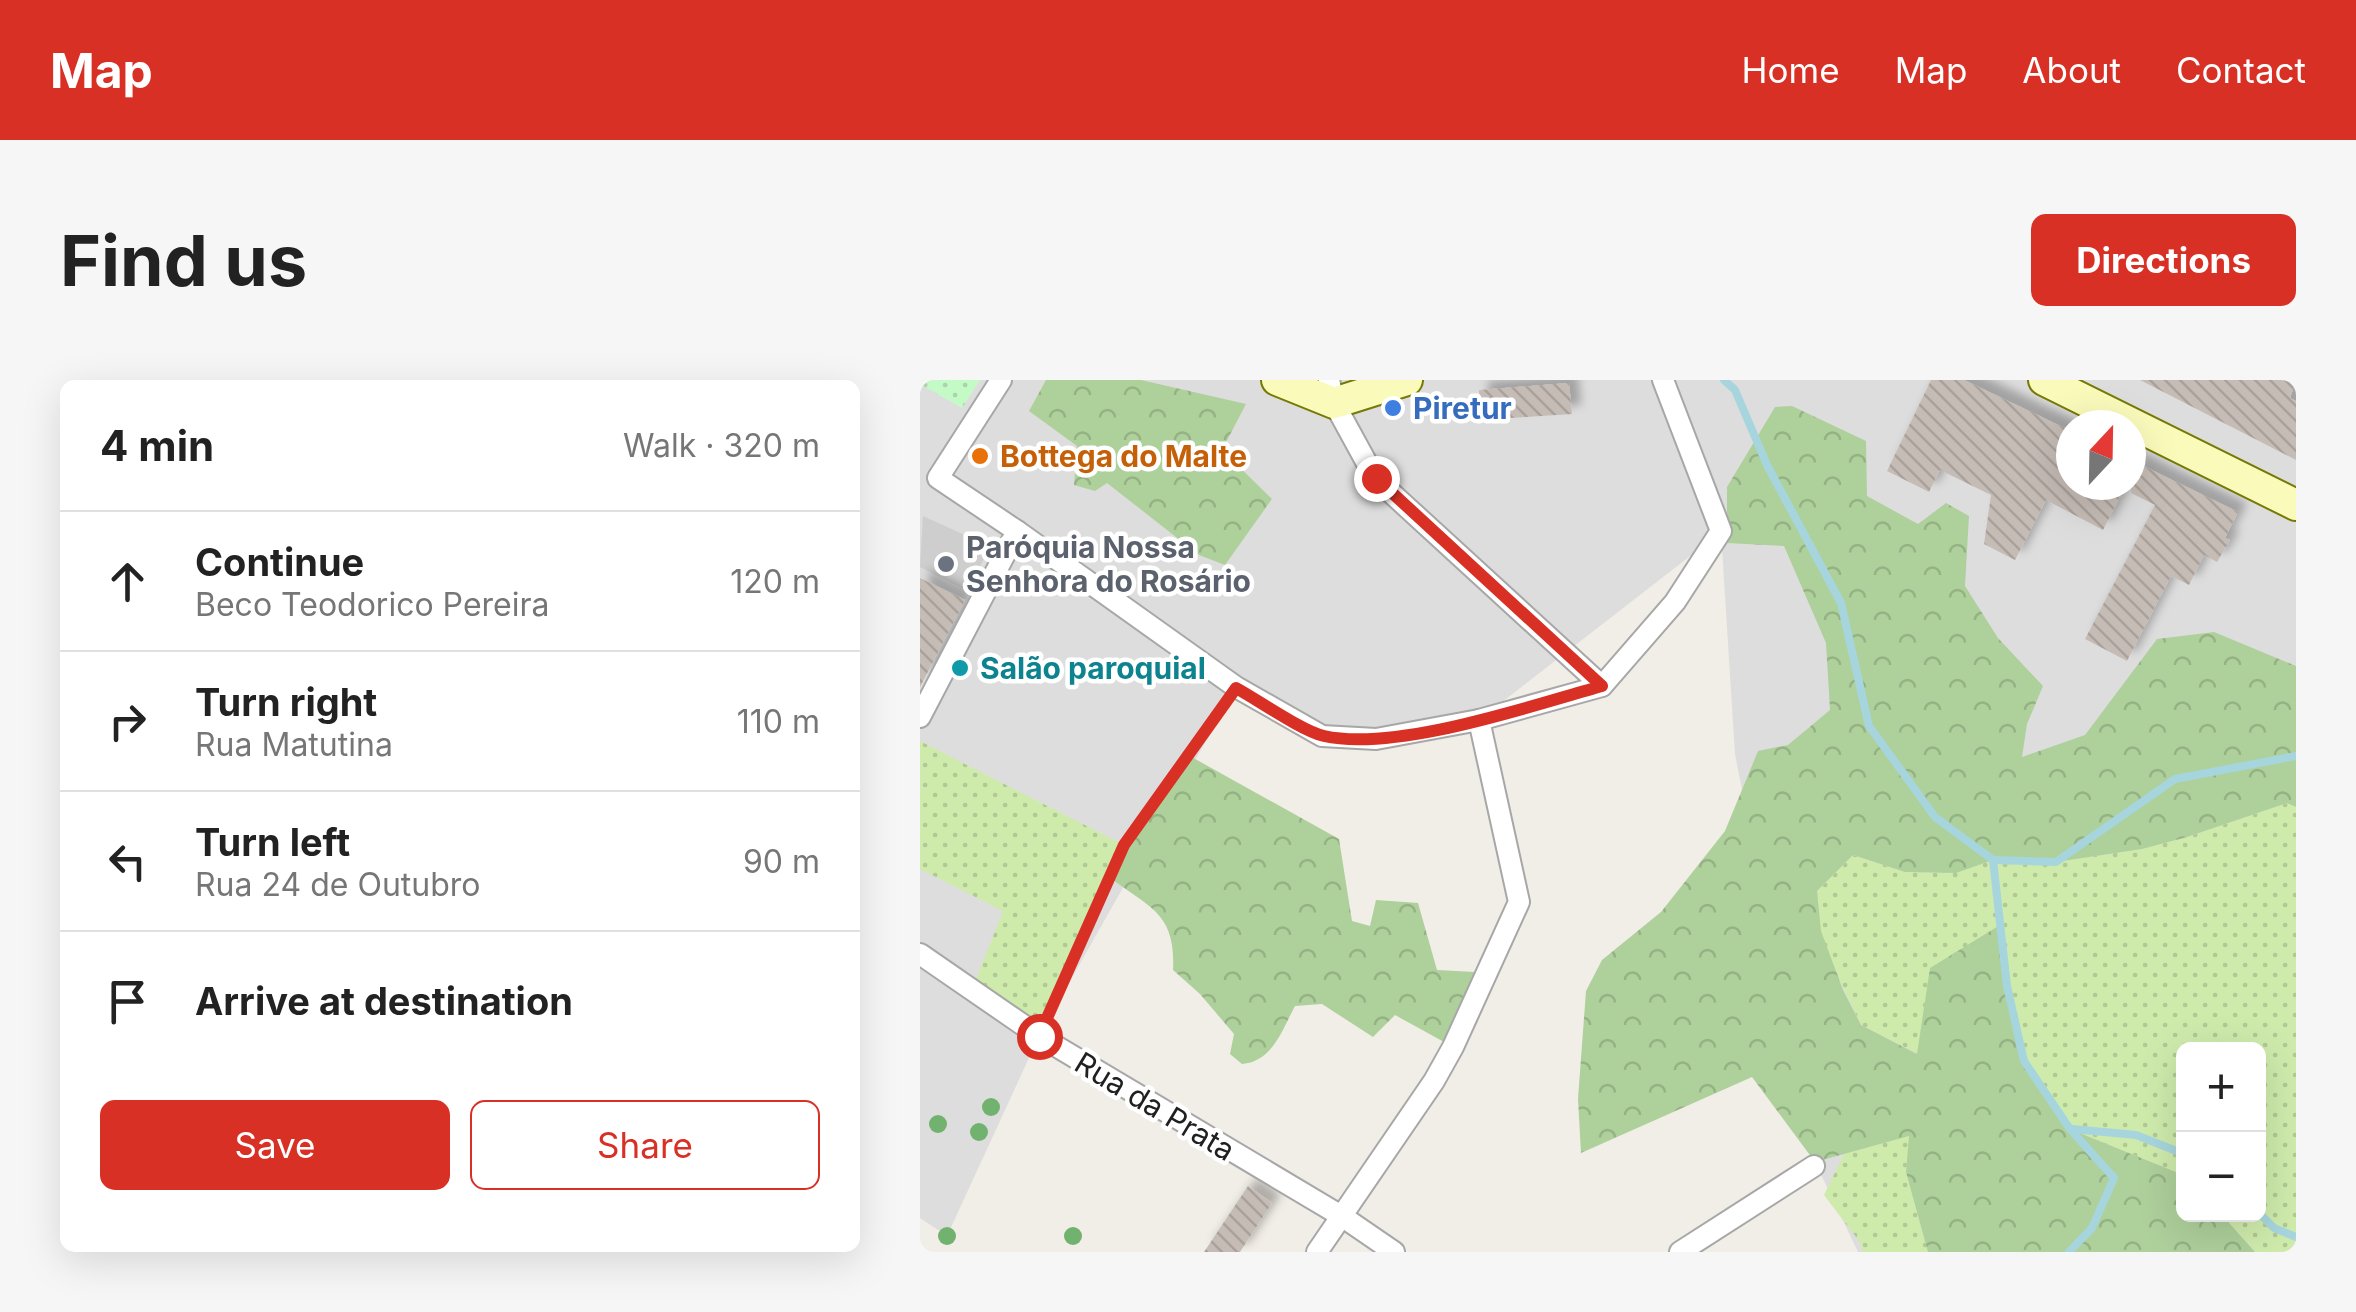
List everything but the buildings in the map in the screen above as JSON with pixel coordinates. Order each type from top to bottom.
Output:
[{"type":"main road","points":[[1277,380],[1331,391],[1407,380]]},
{"type":"main road","points":[[2044,380],[2296,505]]},
{"type":"street","points":[[1001,380],[938,478],[1236,688],[1322,736],[1376,739],[1479,720],[1602,686],[1675,602],[1721,532],[1664,380]]},
{"type":"street","points":[[1331,391],[1376,478],[1602,686]]},
{"type":"street","points":[[920,717],[1017,531]]},
{"type":"street","points":[[1316,1252],[1444,1064],[1519,902],[1479,720]]},
{"type":"street","name":"Rua da Prata","points":[[923,963],[1394,1252]]},
{"type":"street","points":[[1680,1252],[1814,1166]]},
{"type":"path","points":[[1039,1036],[1124,845],[1236,688]]},
{"type":"shaded area","points":[[920,380],[2296,380],[2296,1252],[1858,1252],[1815,1162],[1735,754],[1721,532],[1479,720],[1322,736],[1236,688],[1039,1036],[947,1236],[920,1218]]},
{"type":"shaded area","name":"Paróquia Nossa Senhora do Rosário","points":[[923,516],[991,547],[966,590],[920,567]]},
{"type":"green space","points":[[920,380],[980,380],[962,408],[920,384]]},
{"type":"green space","points":[[1046,380],[1141,380],[1246,404],[1222,450],[1272,499],[1225,565],[1199,555],[1107,483],[1095,491],[1074,485],[1077,446],[1029,411]]},
{"type":"green space","points":[[1792,406],[1866,441],[1867,496],[1918,524],[1946,503],[1969,516],[1965,586],[1998,638],[2043,686],[2027,724],[2022,757],[2085,735],[2157,639],[2214,632],[2296,666],[2296,807],[2287,803],[2142,849],[2056,862],[1993,860],[1956,873],[1905,872],[1853,855],[1817,891],[1821,931],[1861,1025],[1917,1054],[1930,968],[2000,925],[2007,986],[2024,1061],[2070,1129],[2176,1172],[2176,1222],[2228,1222],[2255,1252],[1928,1252],[1906,1172],[1909,1136],[1815,1162],[1752,1077],[1581,1153],[1578,1099],[1586,991],[1602,960],[1661,912],[1725,831],[1758,751],[1788,745],[1830,710],[1826,643],[1784,546],[1727,543],[1727,487],[1775,407]]},
{"type":"green space","points":[[920,741],[1124,845],[1037,1028],[973,987],[1003,911],[920,869]]},
{"type":"green space","points":[[1188,755],[1339,839],[1352,921],[1370,926],[1376,900],[1418,903],[1437,970],[1475,972],[1444,1042],[1395,1015],[1373,1037],[1322,1004],[1295,1006],[1269,1051],[1253,1062],[1242,1064],[1230,1054],[1234,1034],[1173,970],[1173,951],[1165,924],[1148,905],[1109,877]]},
{"type":"green space","points":[[2287,803],[2296,807],[2296,1252],[2255,1252],[2228,1222],[2266,1222],[2266,1042],[2176,1042],[2176,1172],[2070,1129],[2024,1061],[2007,986],[2000,925],[1918,1054],[1861,1025],[1822,943],[1817,891],[1853,855],[1905,872],[1956,873],[1993,860],[2056,862],[2142,849]]},
{"type":"green space","points":[[1910,1135],[1906,1172],[1928,1252],[1863,1252],[1824,1195],[1844,1154]]},
{"type":"waterway","points":[[1724,380],[1735,390],[1767,465],[1841,603],[1869,726],[1935,817],[1993,860],[2007,986],[2024,1061],[2070,1129],[2114,1178],[2092,1228],[2069,1252]]},
{"type":"waterway","points":[[1993,860],[2056,862],[2175,779],[2296,756]]},
{"type":"waterway","points":[[2072,1129],[2136,1135],[2176,1151]]},
{"type":"waterway","points":[[2266,1220],[2274,1228],[2296,1237]]},
{"type":"place","name":"Piretur","points":[[1393,408]]},
{"type":"place","name":"Bottega do Malte","points":[[980,456]]},
{"type":"place","name":"Paróquia Nossa Senhora do Rosário","points":[[946,564]]},
{"type":"place","name":"Salão paroquial","points":[[960,668]]},
{"type":"route","points":[[1039,1036],[1124,845],[1236,688],[1322,736],[1376,739],[1479,720],[1602,686],[1376,478]]}]
